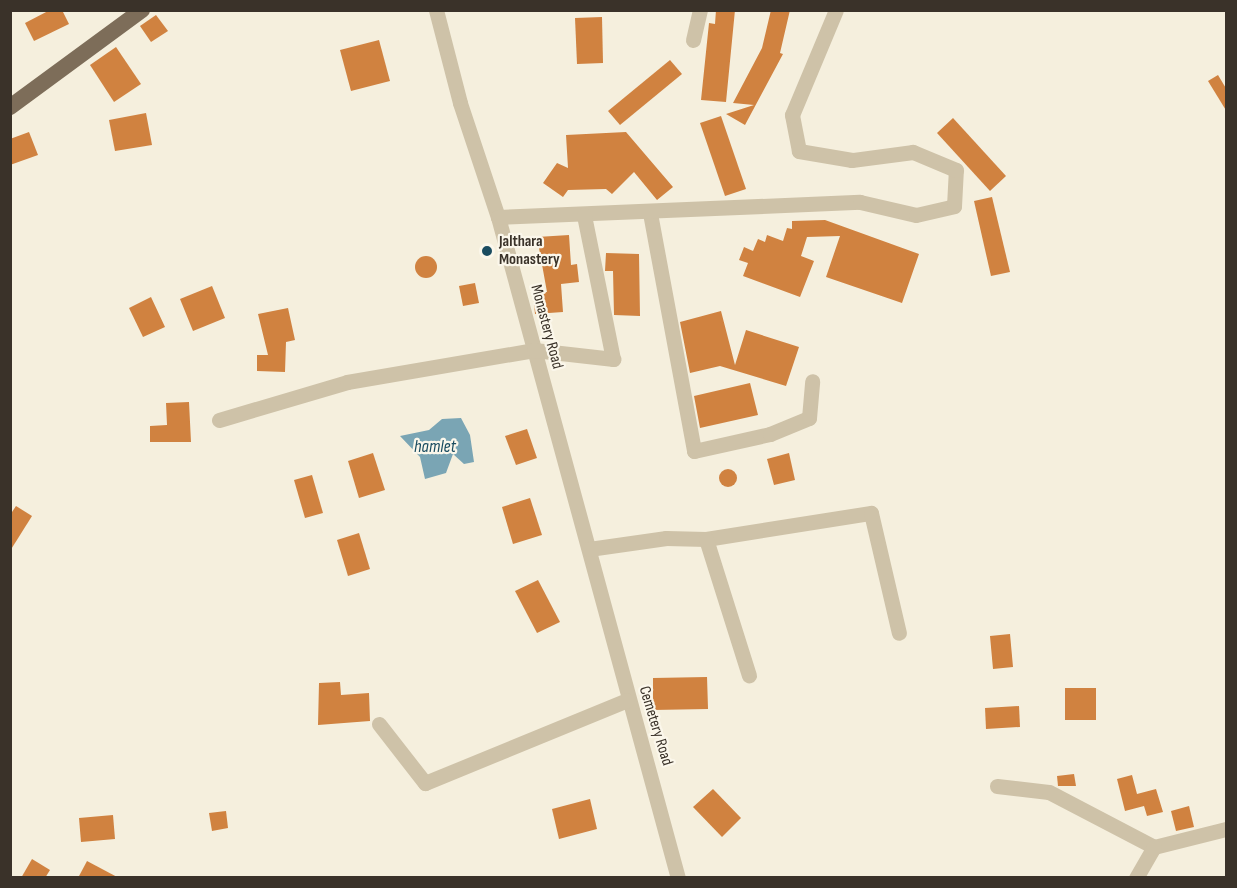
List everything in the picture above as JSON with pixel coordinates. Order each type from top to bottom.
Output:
[{"type":"main road","points":[[10,108],[142,10]]},
{"type":"street","name":"Monastery Road","points":[[436,10],[460,103],[498,217],[598,585]]},
{"type":"street","points":[[693,40],[700,10]]},
{"type":"street","points":[[498,217],[650,213],[708,206],[860,202],[916,215],[954,206],[956,170],[913,152],[852,160],[800,151],[792,115],[836,10]]},
{"type":"street","points":[[650,213],[694,451],[770,434],[809,418],[812,381]]},
{"type":"street","points":[[219,420],[347,382],[534,350],[613,359],[584,214]]},
{"type":"street","points":[[588,549],[666,538],[706,539],[871,513],[899,633]]},
{"type":"street","points":[[706,539],[749,675]]},
{"type":"street","name":"Cemetery Road","points":[[598,585],[627,700],[668,832],[678,878]]},
{"type":"street","points":[[379,724],[425,783],[627,700]]},
{"type":"street","points":[[997,786],[1049,792],[1154,847],[1227,829]]},
{"type":"street","points":[[1136,878],[1154,847]]},
{"type":"water","name":"hamlet","points":[[461,418],[470,435],[474,462],[464,464],[453,454],[446,473],[425,479],[420,457],[400,436],[429,430],[442,419]]},
{"type":"building","points":[[50,10],[62,10],[69,24],[34,41],[25,23]]},
{"type":"building","points":[[716,10],[735,10],[726,102],[701,100],[709,23],[715,24]]},
{"type":"building","points":[[771,10],[790,10],[780,53],[783,54],[745,125],[726,114],[754,105],[733,103],[762,48]]},
{"type":"building","points":[[156,15],[168,31],[151,42],[140,26]]},
{"type":"building","points":[[602,17],[603,63],[577,64],[575,18]]},
{"type":"building","points":[[379,40],[390,81],[351,91],[340,50]]},
{"type":"building","points":[[116,47],[141,84],[114,102],[90,65]]},
{"type":"building","points":[[670,60],[682,74],[620,125],[608,111]]},
{"type":"building","points":[[1218,75],[1227,90],[1227,112],[1208,81]]},
{"type":"building","points":[[146,113],[152,145],[115,151],[109,120]]},
{"type":"building","points":[[721,116],[746,189],[725,196],[700,123]]},
{"type":"building","points":[[953,118],[1006,176],[990,191],[937,133]]},
{"type":"building","points":[[29,132],[38,155],[10,165],[10,139]]},
{"type":"building","points":[[626,132],[673,187],[657,200],[634,172],[612,194],[606,189],[568,190],[563,197],[543,183],[557,163],[568,168],[566,135]]},
{"type":"building","points":[[992,197],[1010,272],[991,276],[974,201]]},
{"type":"building","points":[[825,220],[919,254],[902,303],[826,277],[840,236],[807,237],[801,256],[814,261],[800,297],[743,276],[748,263],[739,260],[744,247],[753,251],[758,239],[765,242],[767,235],[783,241],[787,228],[792,229],[792,221]]},
{"type":"building","points":[[569,235],[571,265],[577,264],[579,282],[561,284],[563,312],[535,314],[533,293],[547,292],[537,237]]},
{"type":"building","points":[[606,253],[639,254],[640,316],[614,315],[613,271],[605,271]]},
{"type":"building","points":[[426,256],[434,259],[437,267],[434,275],[426,278],[418,275],[415,267],[418,259]]},
{"type":"building","points":[[475,283],[479,303],[463,306],[459,286]]},
{"type":"building","points":[[212,286],[225,318],[193,331],[180,299]]},
{"type":"building","points":[[151,297],[165,327],[143,337],[129,308]]},
{"type":"building","points":[[288,308],[295,340],[286,342],[285,372],[257,371],[257,355],[268,355],[258,314]]},
{"type":"building","points":[[721,311],[735,365],[746,330],[799,347],[786,386],[720,366],[690,373],[680,322]]},
{"type":"building","points":[[750,383],[758,415],[700,428],[694,396]]},
{"type":"building","points":[[189,402],[191,442],[150,442],[150,426],[167,425],[166,403]]},
{"type":"building","points":[[527,429],[537,458],[516,465],[505,436]]},
{"type":"building","points":[[373,453],[385,490],[359,498],[348,461]]},
{"type":"building","points":[[789,453],[795,480],[774,485],[767,459]]},
{"type":"building","points":[[724,469],[732,469],[737,474],[735,485],[724,487],[719,482],[719,474]]},
{"type":"building","points":[[312,475],[323,513],[305,518],[294,480]]},
{"type":"building","points":[[530,498],[542,535],[513,544],[502,507]]},
{"type":"building","points":[[16,506],[32,516],[10,551],[10,515]]},
{"type":"building","points":[[359,533],[370,569],[348,576],[337,540]]},
{"type":"building","points":[[538,580],[560,622],[537,633],[515,591]]},
{"type":"building","points":[[1010,634],[1013,667],[993,669],[990,636]]},
{"type":"building","points":[[707,677],[708,709],[653,710],[653,678]]},
{"type":"building","points":[[340,682],[341,695],[369,693],[370,721],[318,725],[319,683]]},
{"type":"building","points":[[1065,688],[1096,688],[1096,720],[1065,720]]},
{"type":"building","points":[[1019,706],[1020,727],[986,729],[985,708]]},
{"type":"building","points":[[1074,774],[1076,786],[1058,786],[1057,776]]},
{"type":"building","points":[[1132,775],[1137,794],[1156,789],[1163,812],[1147,816],[1144,806],[1125,811],[1117,779]]},
{"type":"building","points":[[713,789],[741,818],[722,837],[693,807]]},
{"type":"building","points":[[590,799],[597,829],[559,839],[552,809]]},
{"type":"building","points":[[1189,806],[1194,827],[1176,831],[1171,811]]},
{"type":"building","points":[[226,811],[228,828],[212,831],[209,813]]},
{"type":"building","points":[[113,815],[115,839],[81,842],[79,818]]},
{"type":"building","points":[[32,859],[50,870],[45,878],[21,878]]},
{"type":"building","points":[[87,861],[119,878],[78,878]]},
{"type":"place","name":"Jalthara Monastery","points":[[487,251]]}]
